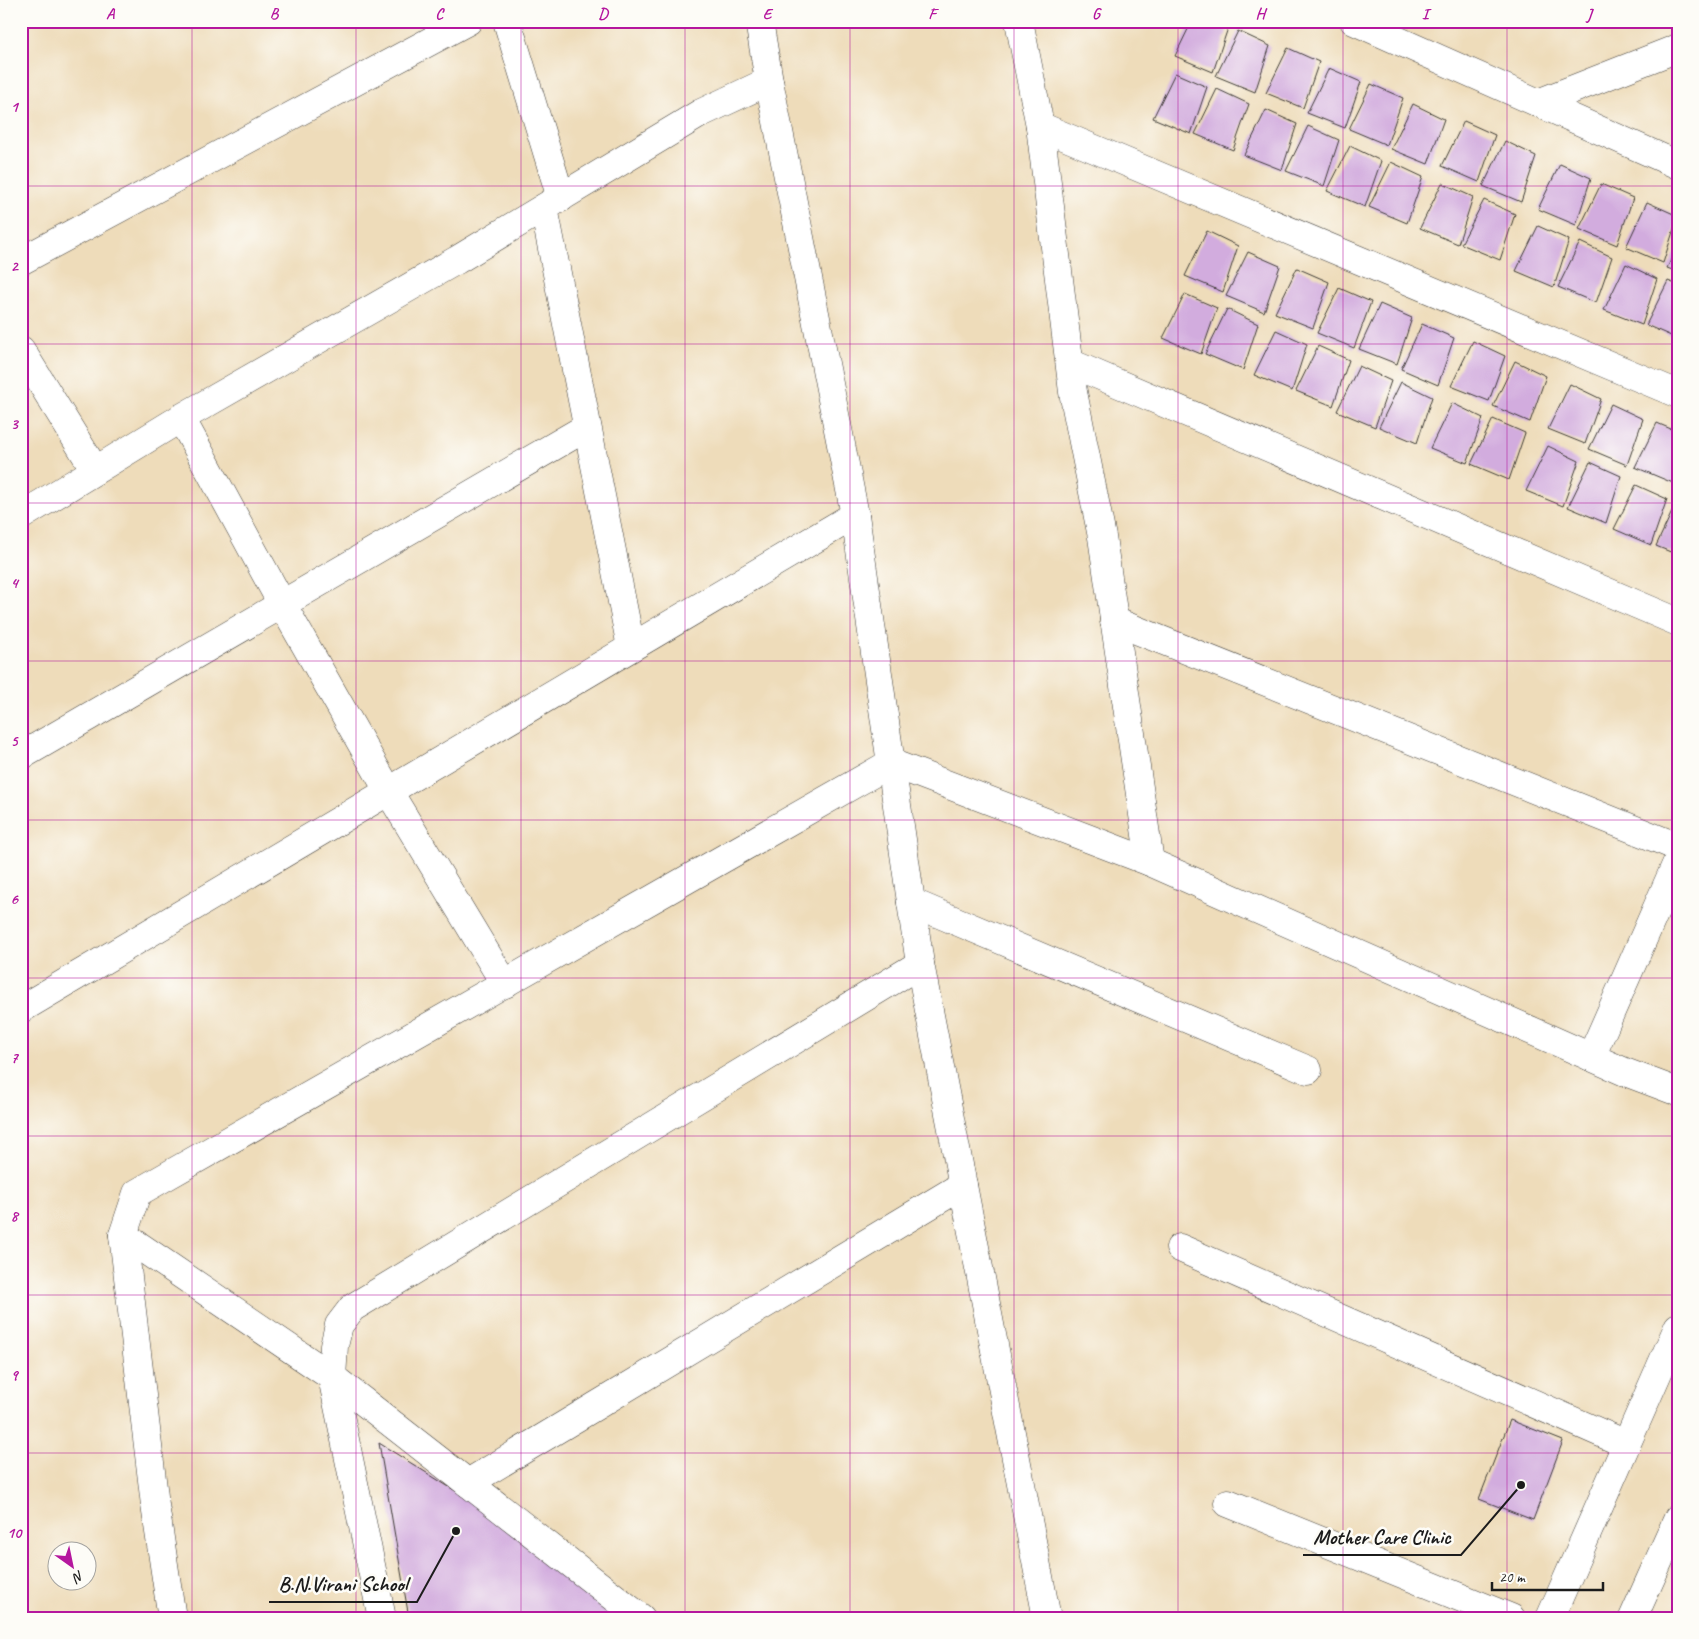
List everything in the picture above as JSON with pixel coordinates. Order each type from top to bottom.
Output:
[{"type":"street","points":[[21,261],[468,21]]},
{"type":"street","points":[[507,21],[552,203],[587,427],[631,648]]},
{"type":"street","points":[[759,21],[769,81],[855,515],[920,964],[1045,1617]]},
{"type":"street","points":[[1019,21],[1040,126],[1073,392],[1102,537],[1150,862]]},
{"type":"street","points":[[1354,21],[1678,165]]},
{"type":"street","points":[[1538,103],[1678,48]]},
{"type":"street","points":[[21,516],[181,418],[457,260],[701,113],[769,81]]},
{"type":"street","points":[[1040,126],[1678,394]]},
{"type":"street","points":[[21,350],[95,470]]},
{"type":"street","points":[[1070,362],[1678,622]]},
{"type":"street","points":[[181,418],[282,604],[389,792],[504,984]]},
{"type":"street","points":[[21,756],[587,427]]},
{"type":"street","points":[[21,1009],[855,515]]},
{"type":"street","points":[[1114,621],[1678,847]]},
{"type":"street","points":[[891,763],[1150,862],[1591,1057],[1678,1092]]},
{"type":"street","points":[[172,1618],[155,1506],[123,1235],[137,1194],[891,763]]},
{"type":"street","points":[[1591,1057],[1678,860]]},
{"type":"street","points":[[911,902],[1308,1070]]},
{"type":"street","points":[[382,1618],[332,1377],[334,1346],[339,1325],[352,1308],[920,964]]},
{"type":"street","points":[[468,1482],[963,1185]]},
{"type":"street","points":[[123,1235],[332,1377],[642,1618]]},
{"type":"street","points":[[1180,1248],[1626,1444]]},
{"type":"street","points":[[1550,1618],[1678,1327]]},
{"type":"street","points":[[1228,1503],[1511,1618]]},
{"type":"street","points":[[1633,1618],[1678,1518]]},
{"type":"building","points":[[1192,21],[1220,21],[1229,25],[1213,72],[1175,56]]},
{"type":"building","points":[[1238,31],[1270,46],[1255,92],[1216,76]]},
{"type":"building","points":[[1288,48],[1319,62],[1303,108],[1266,93]]},
{"type":"building","points":[[1329,68],[1361,82],[1345,128],[1307,113]]},
{"type":"building","points":[[1175,73],[1207,87],[1191,134],[1153,118]]},
{"type":"building","points":[[1371,84],[1403,98],[1387,145],[1349,129]]},
{"type":"building","points":[[1217,89],[1249,104],[1233,150],[1195,134]]},
{"type":"building","points":[[1413,104],[1444,119],[1428,164],[1391,149]]},
{"type":"building","points":[[1266,110],[1297,124],[1282,170],[1244,155]]},
{"type":"building","points":[[1464,121],[1495,135],[1479,182],[1442,166]]},
{"type":"building","points":[[1308,126],[1339,140],[1324,186],[1286,171]]},
{"type":"building","points":[[1505,141],[1536,156],[1521,202],[1483,186]]},
{"type":"building","points":[[1350,146],[1381,161],[1365,207],[1327,191]]},
{"type":"building","points":[[1391,162],[1423,177],[1407,223],[1369,207]]},
{"type":"building","points":[[1560,164],[1591,178],[1576,225],[1538,209]]},
{"type":"building","points":[[1442,183],[1473,197],[1458,244],[1420,228]]},
{"type":"building","points":[[1601,184],[1633,198],[1617,245],[1579,229]]},
{"type":"building","points":[[1484,200],[1515,214],[1500,260],[1461,244]]},
{"type":"building","points":[[1647,202],[1678,216],[1663,263],[1626,247]]},
{"type":"building","points":[[1538,226],[1569,240],[1554,287],[1516,271]]},
{"type":"building","points":[[1207,231],[1238,246],[1223,292],[1185,276]]},
{"type":"building","points":[[1580,242],[1612,257],[1596,303],[1558,287]]},
{"type":"building","points":[[1678,246],[1678,272],[1667,268]]},
{"type":"building","points":[[1248,252],[1280,266],[1264,312],[1226,296]]},
{"type":"building","points":[[1626,264],[1657,279],[1642,325],[1604,310]]},
{"type":"building","points":[[1297,268],[1329,282],[1313,328],[1275,313]]},
{"type":"building","points":[[1668,281],[1678,285],[1678,339],[1646,325]]},
{"type":"building","points":[[1339,288],[1371,302],[1354,348],[1317,333]]},
{"type":"building","points":[[1185,294],[1217,308],[1201,354],[1163,338]]},
{"type":"building","points":[[1380,304],[1412,318],[1397,364],[1359,349]]},
{"type":"building","points":[[1227,309],[1258,324],[1243,370],[1205,354]]},
{"type":"building","points":[[1422,324],[1454,338],[1438,385],[1401,369]]},
{"type":"building","points":[[1276,330],[1307,344],[1292,391],[1254,375]]},
{"type":"building","points":[[1473,341],[1505,356],[1489,401],[1451,386]]},
{"type":"building","points":[[1318,346],[1349,360],[1333,406],[1296,391]]},
{"type":"building","points":[[1515,361],[1546,376],[1530,422],[1493,406]]},
{"type":"building","points":[[1359,366],[1391,381],[1375,427],[1337,411]]},
{"type":"building","points":[[1401,382],[1432,397],[1417,443],[1379,427]]},
{"type":"building","points":[[1570,384],[1601,399],[1585,444],[1548,429]]},
{"type":"building","points":[[1452,403],[1483,418],[1467,463],[1430,448]]},
{"type":"building","points":[[1611,404],[1643,419],[1627,465],[1589,449]]},
{"type":"building","points":[[1493,419],[1525,433],[1509,480],[1471,464]]},
{"type":"building","points":[[1657,423],[1678,432],[1678,469],[1673,483],[1635,467]]},
{"type":"building","points":[[1548,446],[1579,461],[1563,506],[1526,491]]},
{"type":"building","points":[[1590,462],[1621,476],[1606,523],[1568,507]]},
{"type":"building","points":[[1636,485],[1667,499],[1651,545],[1614,529]]},
{"type":"building","points":[[1678,499],[1678,555],[1656,546]]},
{"type":"building","points":[[1510,1420],[1563,1441],[1533,1520],[1479,1499]]},
{"type":"building","points":[[379,1443],[658,1618],[409,1618]]},
{"type":"place","name":"Mother Care Clinic","points":[[1521,1485]]},
{"type":"place","name":"B.N.Virani School","points":[[456,1531]]}]
